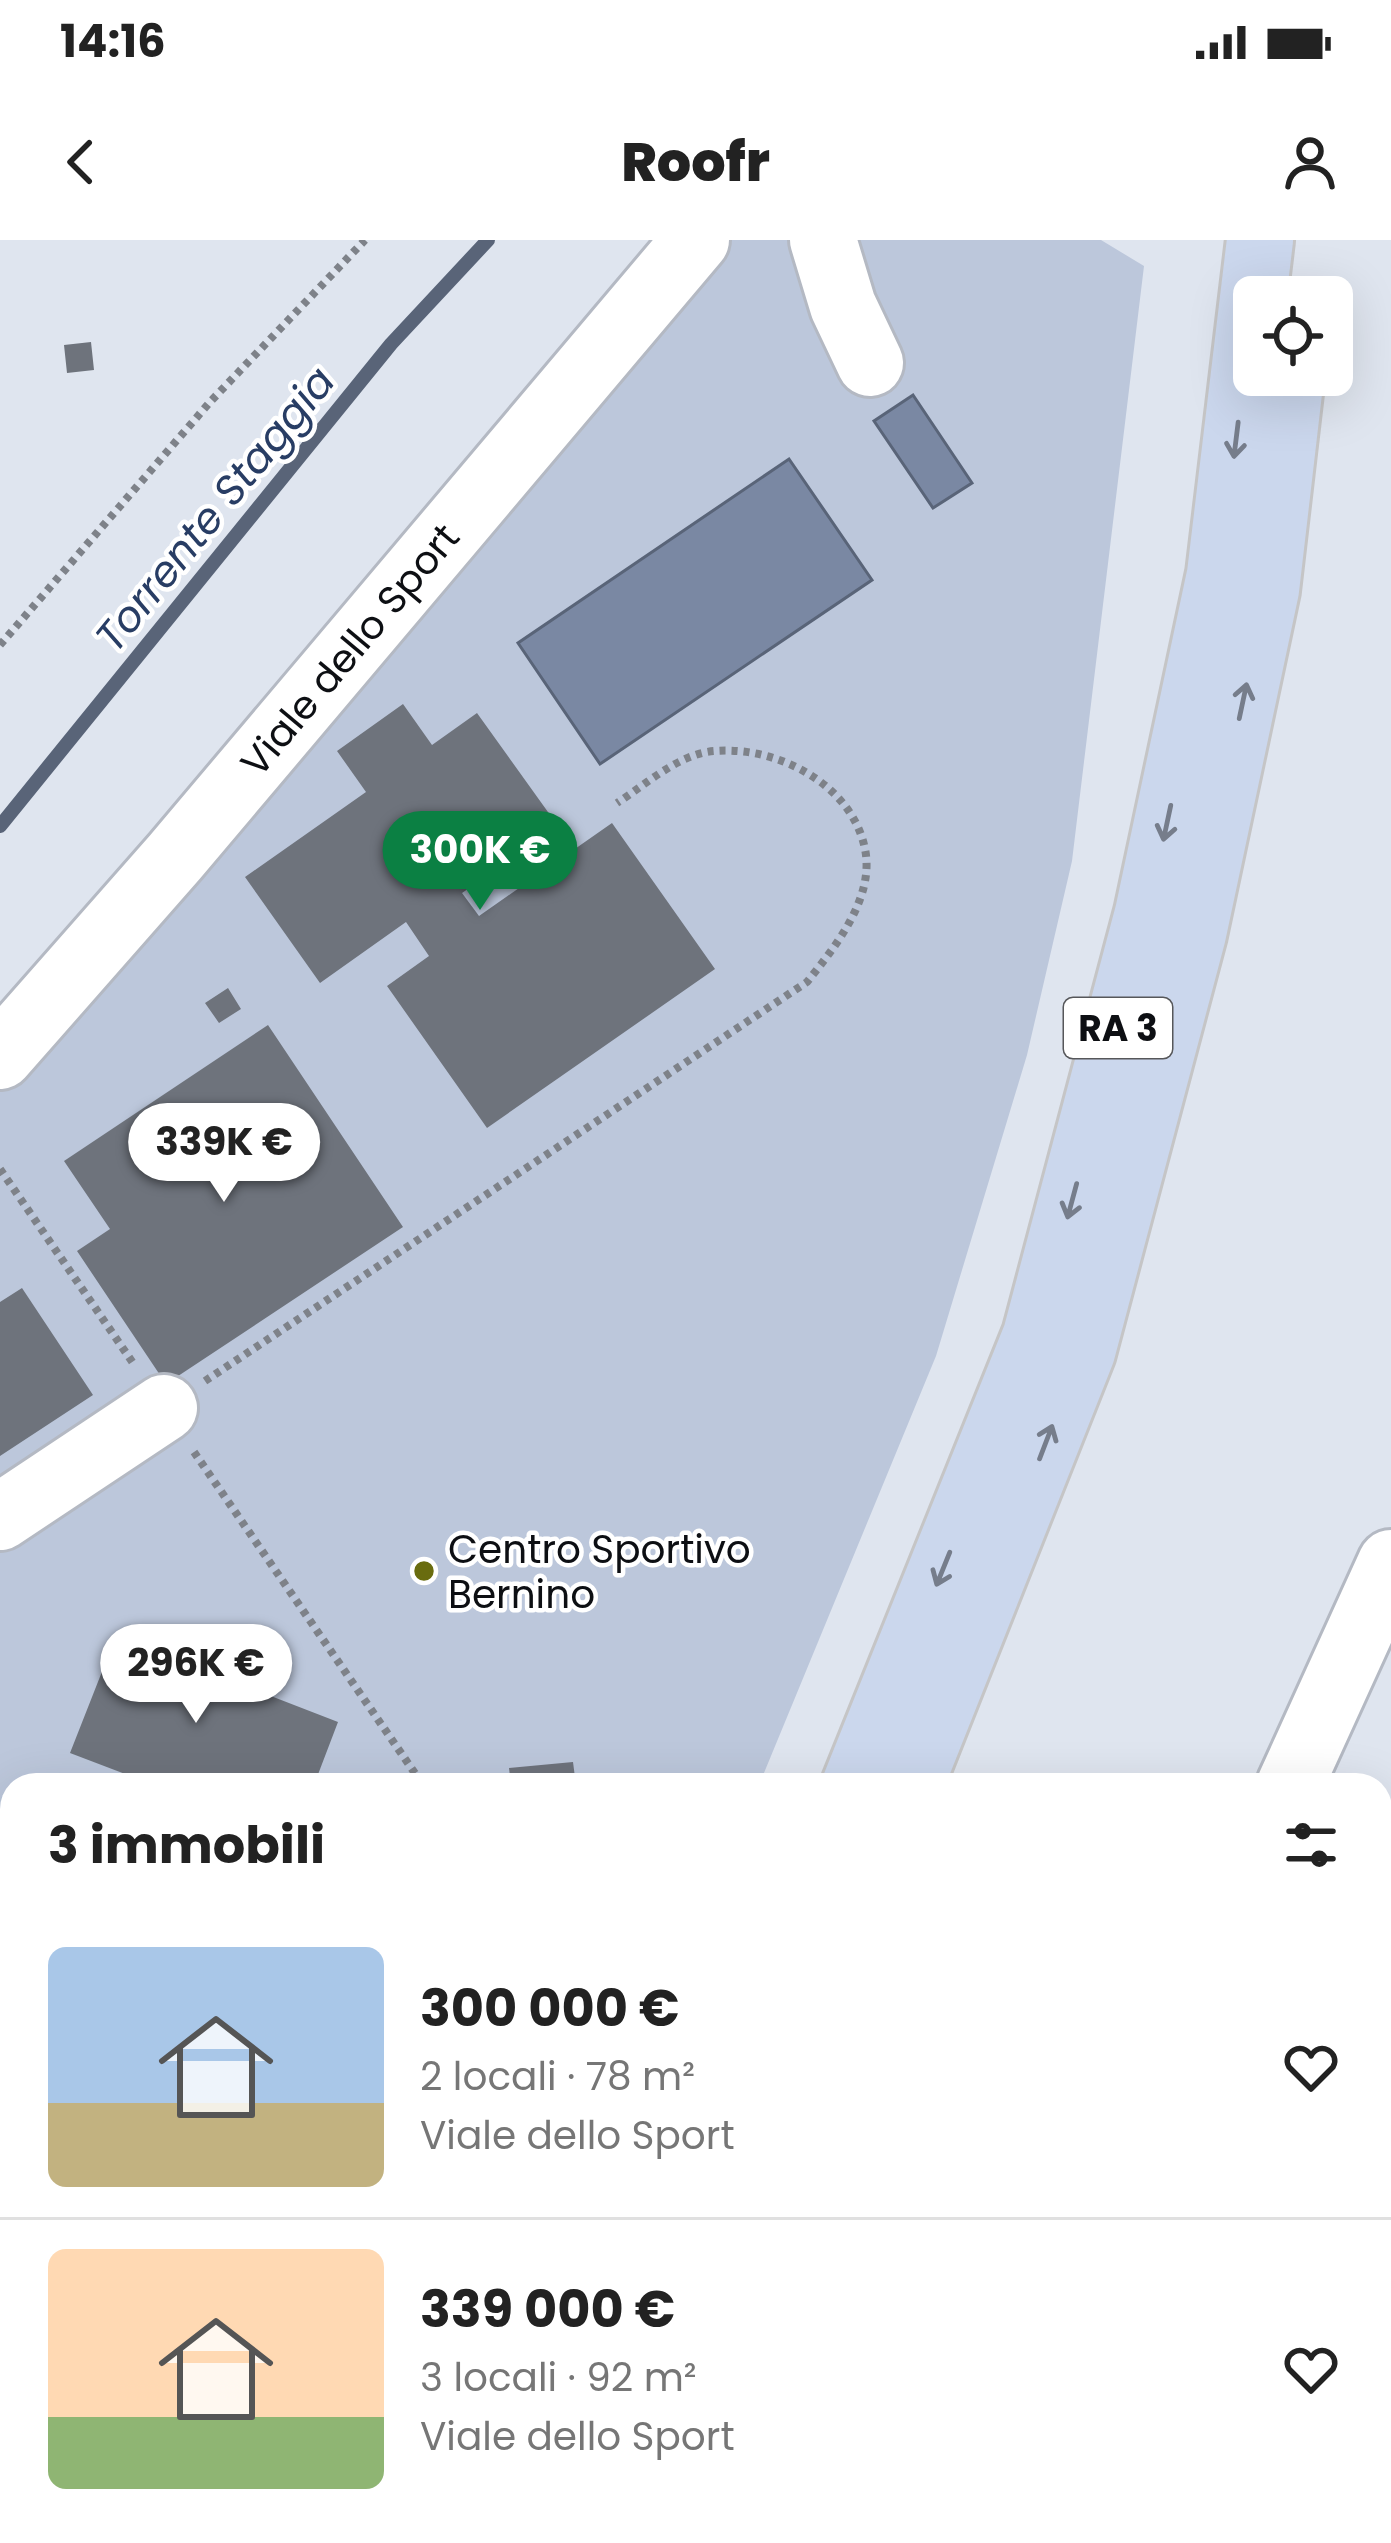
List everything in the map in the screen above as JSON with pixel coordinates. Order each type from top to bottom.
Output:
[{"type":"highway","name":"RA 3","points":[[860,1773],[1036,1335],[1148,913],[1220,574],[1260,240]]},
{"type":"highway","points":[[1302,276],[1306,240]]},
{"type":"highway","name":"RA 3","points":[[915,1773],[1088,1330],[1193,934],[1267,590],[1289,396]]},
{"type":"street","name":"Viale dello Sport","points":[[0,1056],[175,857],[696,240]]},
{"type":"street","points":[[823,240],[843,306],[870,363]]},
{"type":"street","points":[[0,1517],[164,1408]]},
{"type":"street","points":[[1295,1773],[1391,1563]]},
{"type":"path","points":[[0,645],[210,402],[365,240]]},
{"type":"path","points":[[164,1408],[807,982],[841,940],[856,907],[866,852],[849,813],[819,777],[770,758],[714,751],[683,761],[617,803]]},
{"type":"path","points":[[0,1169],[415,1773]]},
{"type":"shaded area","name":"Centro Sportivo Bernino","points":[[726,240],[1101,240],[1144,266],[1072,861],[1027,1055],[936,1356],[764,1773],[0,1773],[0,1091]]},
{"type":"shaded area","points":[[913,395],[972,483],[933,508],[874,421]]},
{"type":"shaded area","points":[[789,459],[872,580],[600,764],[518,643]]},
{"type":"building","points":[[91,342],[94,370],[67,373],[64,345]]},
{"type":"building","points":[[403,704],[432,745],[477,713],[558,826],[462,893],[479,916],[612,823],[715,969],[487,1128],[387,986],[429,956],[406,922],[320,983],[245,877],[366,792],[337,751]]},
{"type":"building","points":[[228,988],[241,1009],[219,1023],[205,1003]]},
{"type":"building","points":[[268,1025],[403,1227],[166,1384],[77,1251],[110,1229],[64,1161]]},
{"type":"building","points":[[22,1288],[93,1395],[0,1456],[0,1302]]},
{"type":"building","points":[[116,1636],[338,1722],[319,1773],[122,1773],[70,1753]]},
{"type":"building","points":[[573,1762],[574,1773],[510,1773],[509,1768]]},
{"type":"waterway","name":"Torrente Staggia","points":[[0,826],[391,344],[488,240]]},
{"type":"place","name":"Centro Sportivo Bernino","points":[[424,1571]]}]
